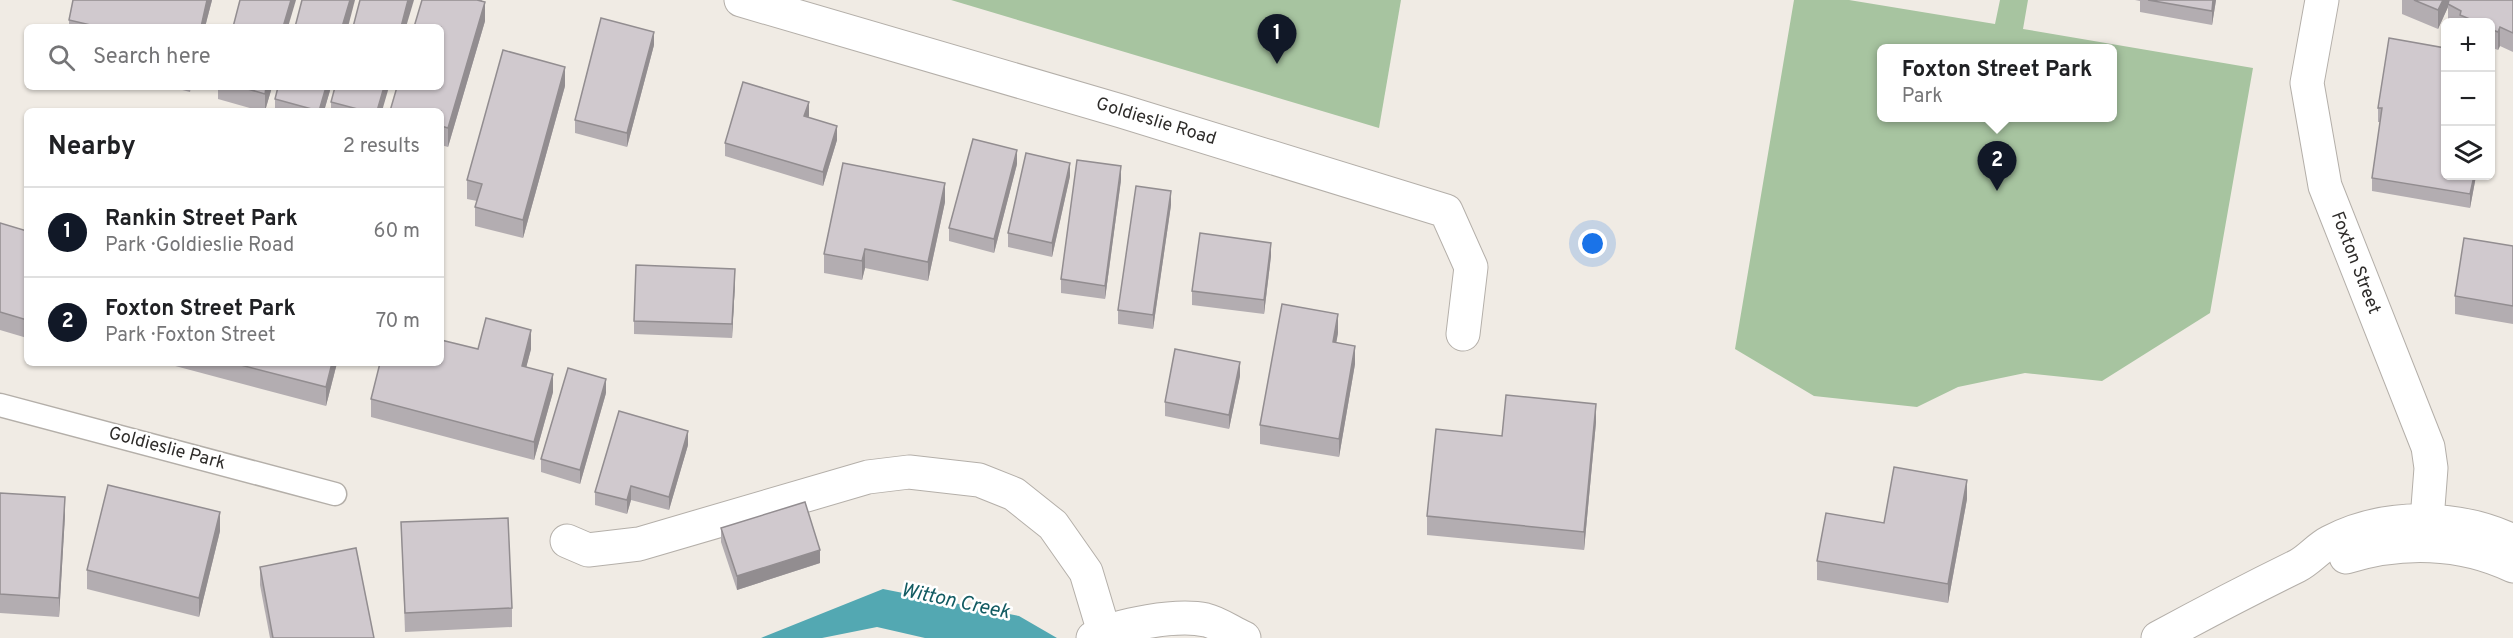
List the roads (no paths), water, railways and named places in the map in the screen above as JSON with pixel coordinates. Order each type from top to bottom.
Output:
[{"type":"street","name":"Goldieslie Road","points":[[741,0],[1132,114],[1446,211],[1471,267],[1463,334]]},
{"type":"street","name":"Foxton Street","points":[[2322,0],[2307,83],[2325,186],[2428,447],[2431,468],[2427,520]]},
{"type":"street","points":[[567,541],[588,550],[639,543],[868,477],[909,472],[979,480],[1014,494],[1053,525],[1086,572],[1098,635],[1148,620],[1206,620],[1244,638]]},
{"type":"street","points":[[2158,638],[2303,563],[2330,542],[2362,529],[2392,523],[2427,520],[2477,528],[2513,541]]},
{"type":"street","points":[[2303,563],[2337,560],[2379,549],[2426,545],[2480,554],[2513,566]]},
{"type":"lane","name":"Goldieslie Park","points":[[0,405],[335,494]]},
{"type":"water","points":[[883,589],[1019,616],[1057,638],[925,638],[877,627],[822,638],[761,638]]},
{"type":"place","name":"Rankin Street Park","points":[[1277,64]]},
{"type":"place","name":"Foxton Street Park","points":[[1997,191]]},
{"type":"water label","name":"Witton Creek","points":[[955,602]]}]
